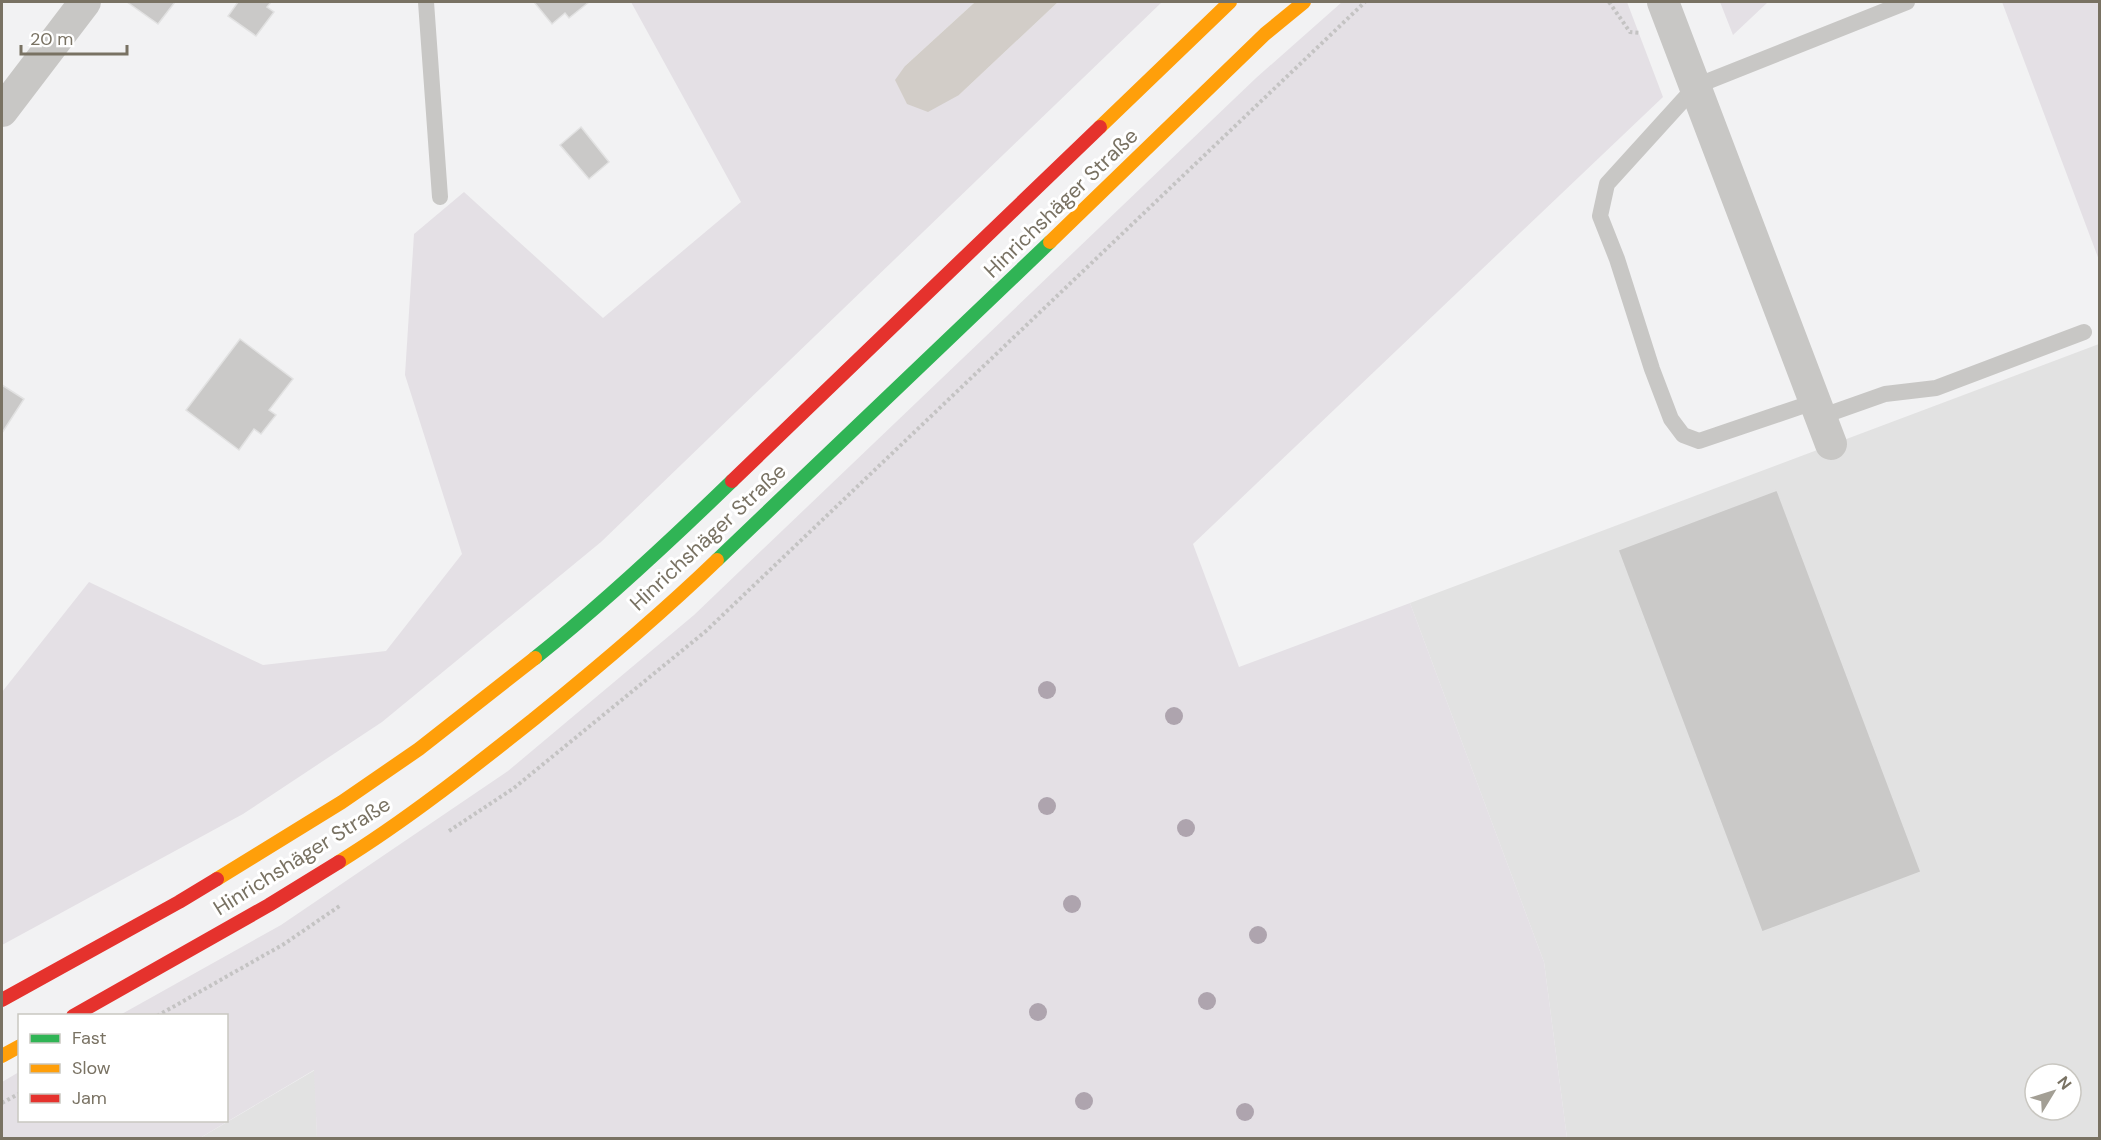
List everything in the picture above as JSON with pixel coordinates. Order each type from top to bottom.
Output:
[{"type":"main road","name":"Hinrichshäger Straße","points":[[2,1000],[179,902],[342,802],[419,749],[560,638],[674,537],[1230,2]]},
{"type":"main road","name":"Hinrichshäger Straße","points":[[78,1014],[269,905],[368,845],[483,760],[593,671],[681,594],[933,355],[1265,34],[1304,2]]},
{"type":"main road","points":[[2,1056],[18,1047]]},
{"type":"street","points":[[2,111],[85,2]]},
{"type":"street","points":[[1663,2],[1822,421]]},
{"type":"lane","points":[[426,2],[441,197]]},
{"type":"lane","points":[[1906,2],[1696,86],[1607,184],[1600,216],[1617,259],[1671,419],[1683,435],[1699,441],[1822,421],[1885,394],[1936,387],[2084,332]]},
{"type":"path","points":[[2,1103],[18,1094]]},
{"type":"shaded area","points":[[631,2],[975,2],[905,66],[959,95],[1058,2],[1162,2],[601,542],[382,722],[243,814],[2,945],[2,692],[89,582],[263,665],[386,651],[462,554],[405,375],[414,234],[464,192],[603,318],[741,202]]},
{"type":"shaded area","points":[[975,2],[1058,2],[959,95],[928,112],[907,104],[895,80],[905,66]]},
{"type":"shaded area","points":[[1342,2],[1627,2],[1663,97],[1193,544],[1239,667],[1410,603],[1544,962],[1567,1138],[317,1138],[314,1070],[228,1121],[228,1014],[122,1014],[281,925],[508,771],[694,615],[1256,78]]},
{"type":"shaded area","points":[[1720,2],[1768,2],[1733,35]]},
{"type":"shaded area","points":[[2002,2],[2099,2],[2099,260]]},
{"type":"shaded area","points":[[2099,344],[2099,1138],[1567,1138],[1544,962],[1410,603]]},
{"type":"shaded area","points":[[315,1070],[317,1138],[200,1138]]},
{"type":"shaded area","points":[[18,1073],[18,1122],[227,1122],[200,1138],[2,1138],[2,1082]]},
{"type":"building","points":[[127,2],[175,2],[158,24]]},
{"type":"building","points":[[238,2],[271,2],[267,7],[274,12],[256,36],[228,16]]},
{"type":"building","points":[[534,2],[589,2],[569,18],[565,13],[552,24]]},
{"type":"building","points":[[581,127],[609,162],[589,179],[560,145]]},
{"type":"building","points":[[240,339],[293,379],[269,410],[276,415],[261,434],[254,429],[239,450],[186,410]]},
{"type":"building","points":[[2,385],[24,399],[2,433]]},
{"type":"building","points":[[1777,490],[1921,872],[1762,932],[1618,550]]},
{"type":"traffic: fast","points":[[717,560],[1050,242]]},
{"type":"traffic: fast","points":[[535,658],[636,572],[732,481]]},
{"type":"traffic: slow","points":[[1100,127],[1230,2]]},
{"type":"traffic: slow","points":[[1050,242],[1265,34],[1304,2]]},
{"type":"traffic: slow","points":[[339,862],[414,811],[534,719],[581,681],[717,560]]},
{"type":"traffic: slow","points":[[217,879],[342,802],[419,749],[535,658]]},
{"type":"traffic: slow","points":[[2,1056],[18,1047]]},
{"type":"traffic: jam","points":[[732,481],[1100,127]]},
{"type":"traffic: jam","points":[[77,1014],[269,905],[339,862]]},
{"type":"traffic: jam","points":[[2,1000],[217,879]]}]
